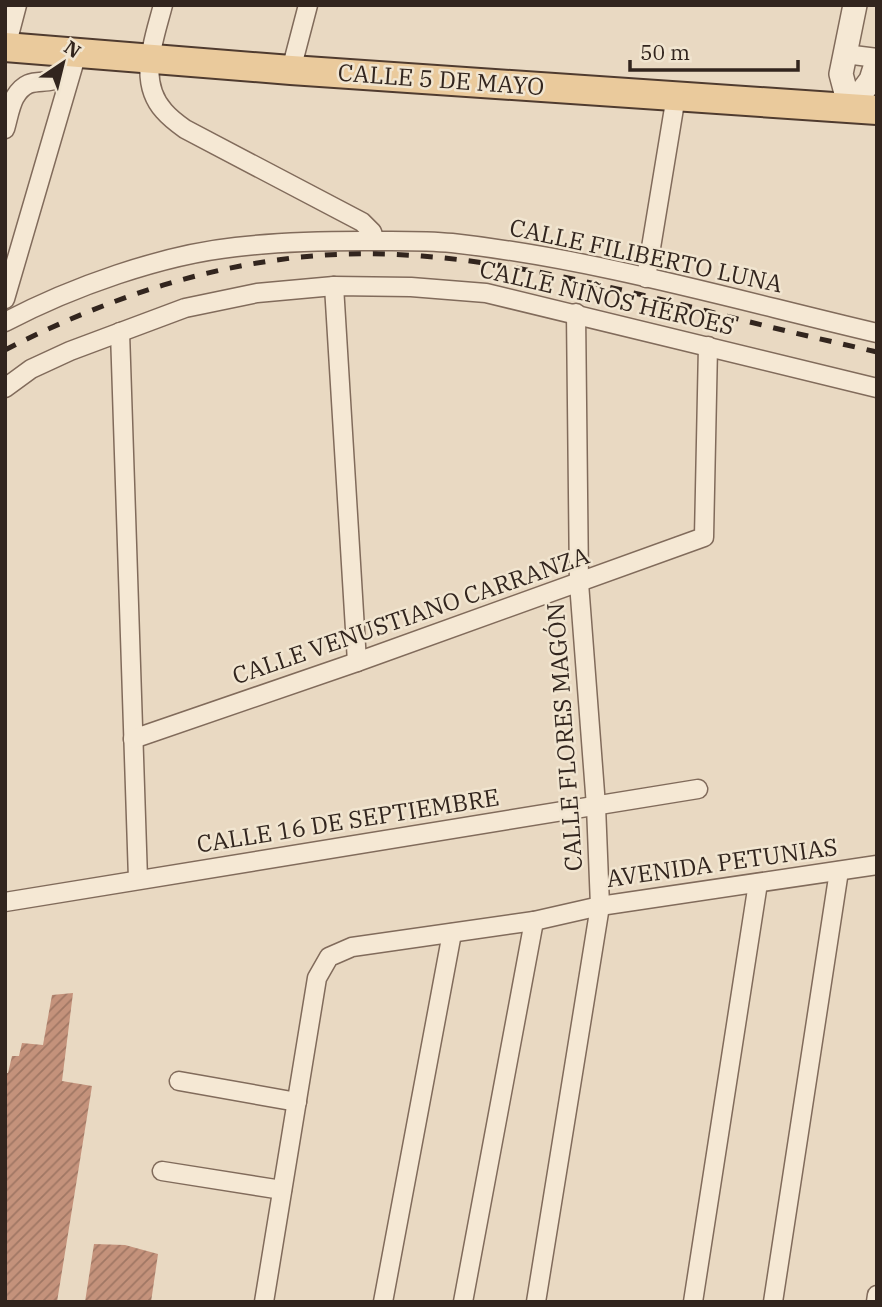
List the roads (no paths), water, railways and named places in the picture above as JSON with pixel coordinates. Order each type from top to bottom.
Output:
[{"type":"main road","name":"CALLE 5 DE MAYO","points":[[6,47],[291,70],[863,109]]},
{"type":"street","points":[[6,47],[18,5]]},
{"type":"street","points":[[163,5],[148,59],[152,92],[164,111],[185,130],[362,222],[373,232],[375,241]]},
{"type":"street","points":[[291,70],[308,5]]},
{"type":"street","points":[[855,5],[841,74],[863,109]]},
{"type":"street","points":[[5,129],[14,98],[23,87],[34,81],[52,81],[62,75],[77,53]]},
{"type":"street","points":[[5,299],[77,53]]},
{"type":"street","points":[[845,54],[877,59],[863,109]]},
{"type":"street","points":[[646,278],[676,96]]},
{"type":"street","name":"CALLE FILIBERTO LUNA","points":[[5,322],[42,303],[102,280],[169,260],[234,247],[310,241],[375,241],[449,243],[585,264],[877,333]]},
{"type":"street","points":[[334,286],[357,662]]},
{"type":"street","name":"CALLE NIÑOS HÉROES","points":[[5,387],[31,369],[70,351],[185,308],[257,293],[334,286],[411,287],[486,293],[877,388]]},
{"type":"street","name":"CALLE FLORES MAGÓN","points":[[536,1302],[600,906],[596,806],[579,583],[576,313]]},
{"type":"street","points":[[120,332],[138,879]]},
{"type":"street","name":"CALLE VENUSTIANO CARRANZA","points":[[133,739],[357,662],[704,537],[708,346]]},
{"type":"street","name":"CALLE 16 DE SEPTIEMBRE","points":[[5,902],[698,789]]},
{"type":"street","name":"AVENIDA PETUNIAS","points":[[297,1102],[317,978],[328,957],[352,947],[534,921],[600,906],[877,865]]},
{"type":"street","points":[[773,1302],[839,871]]},
{"type":"street","points":[[694,1302],[758,883]]},
{"type":"street","points":[[463,1302],[534,921]]},
{"type":"street","points":[[383,1302],[452,933]]},
{"type":"street","points":[[179,1081],[297,1102],[264,1302]]},
{"type":"street","points":[[162,1171],[282,1190]]},
{"type":"street","points":[[876,1302],[877,1295]]},
{"type":"railway","points":[[5,350],[112,302],[186,279],[262,262],[353,254],[404,255],[506,266],[607,287],[877,352]]}]
